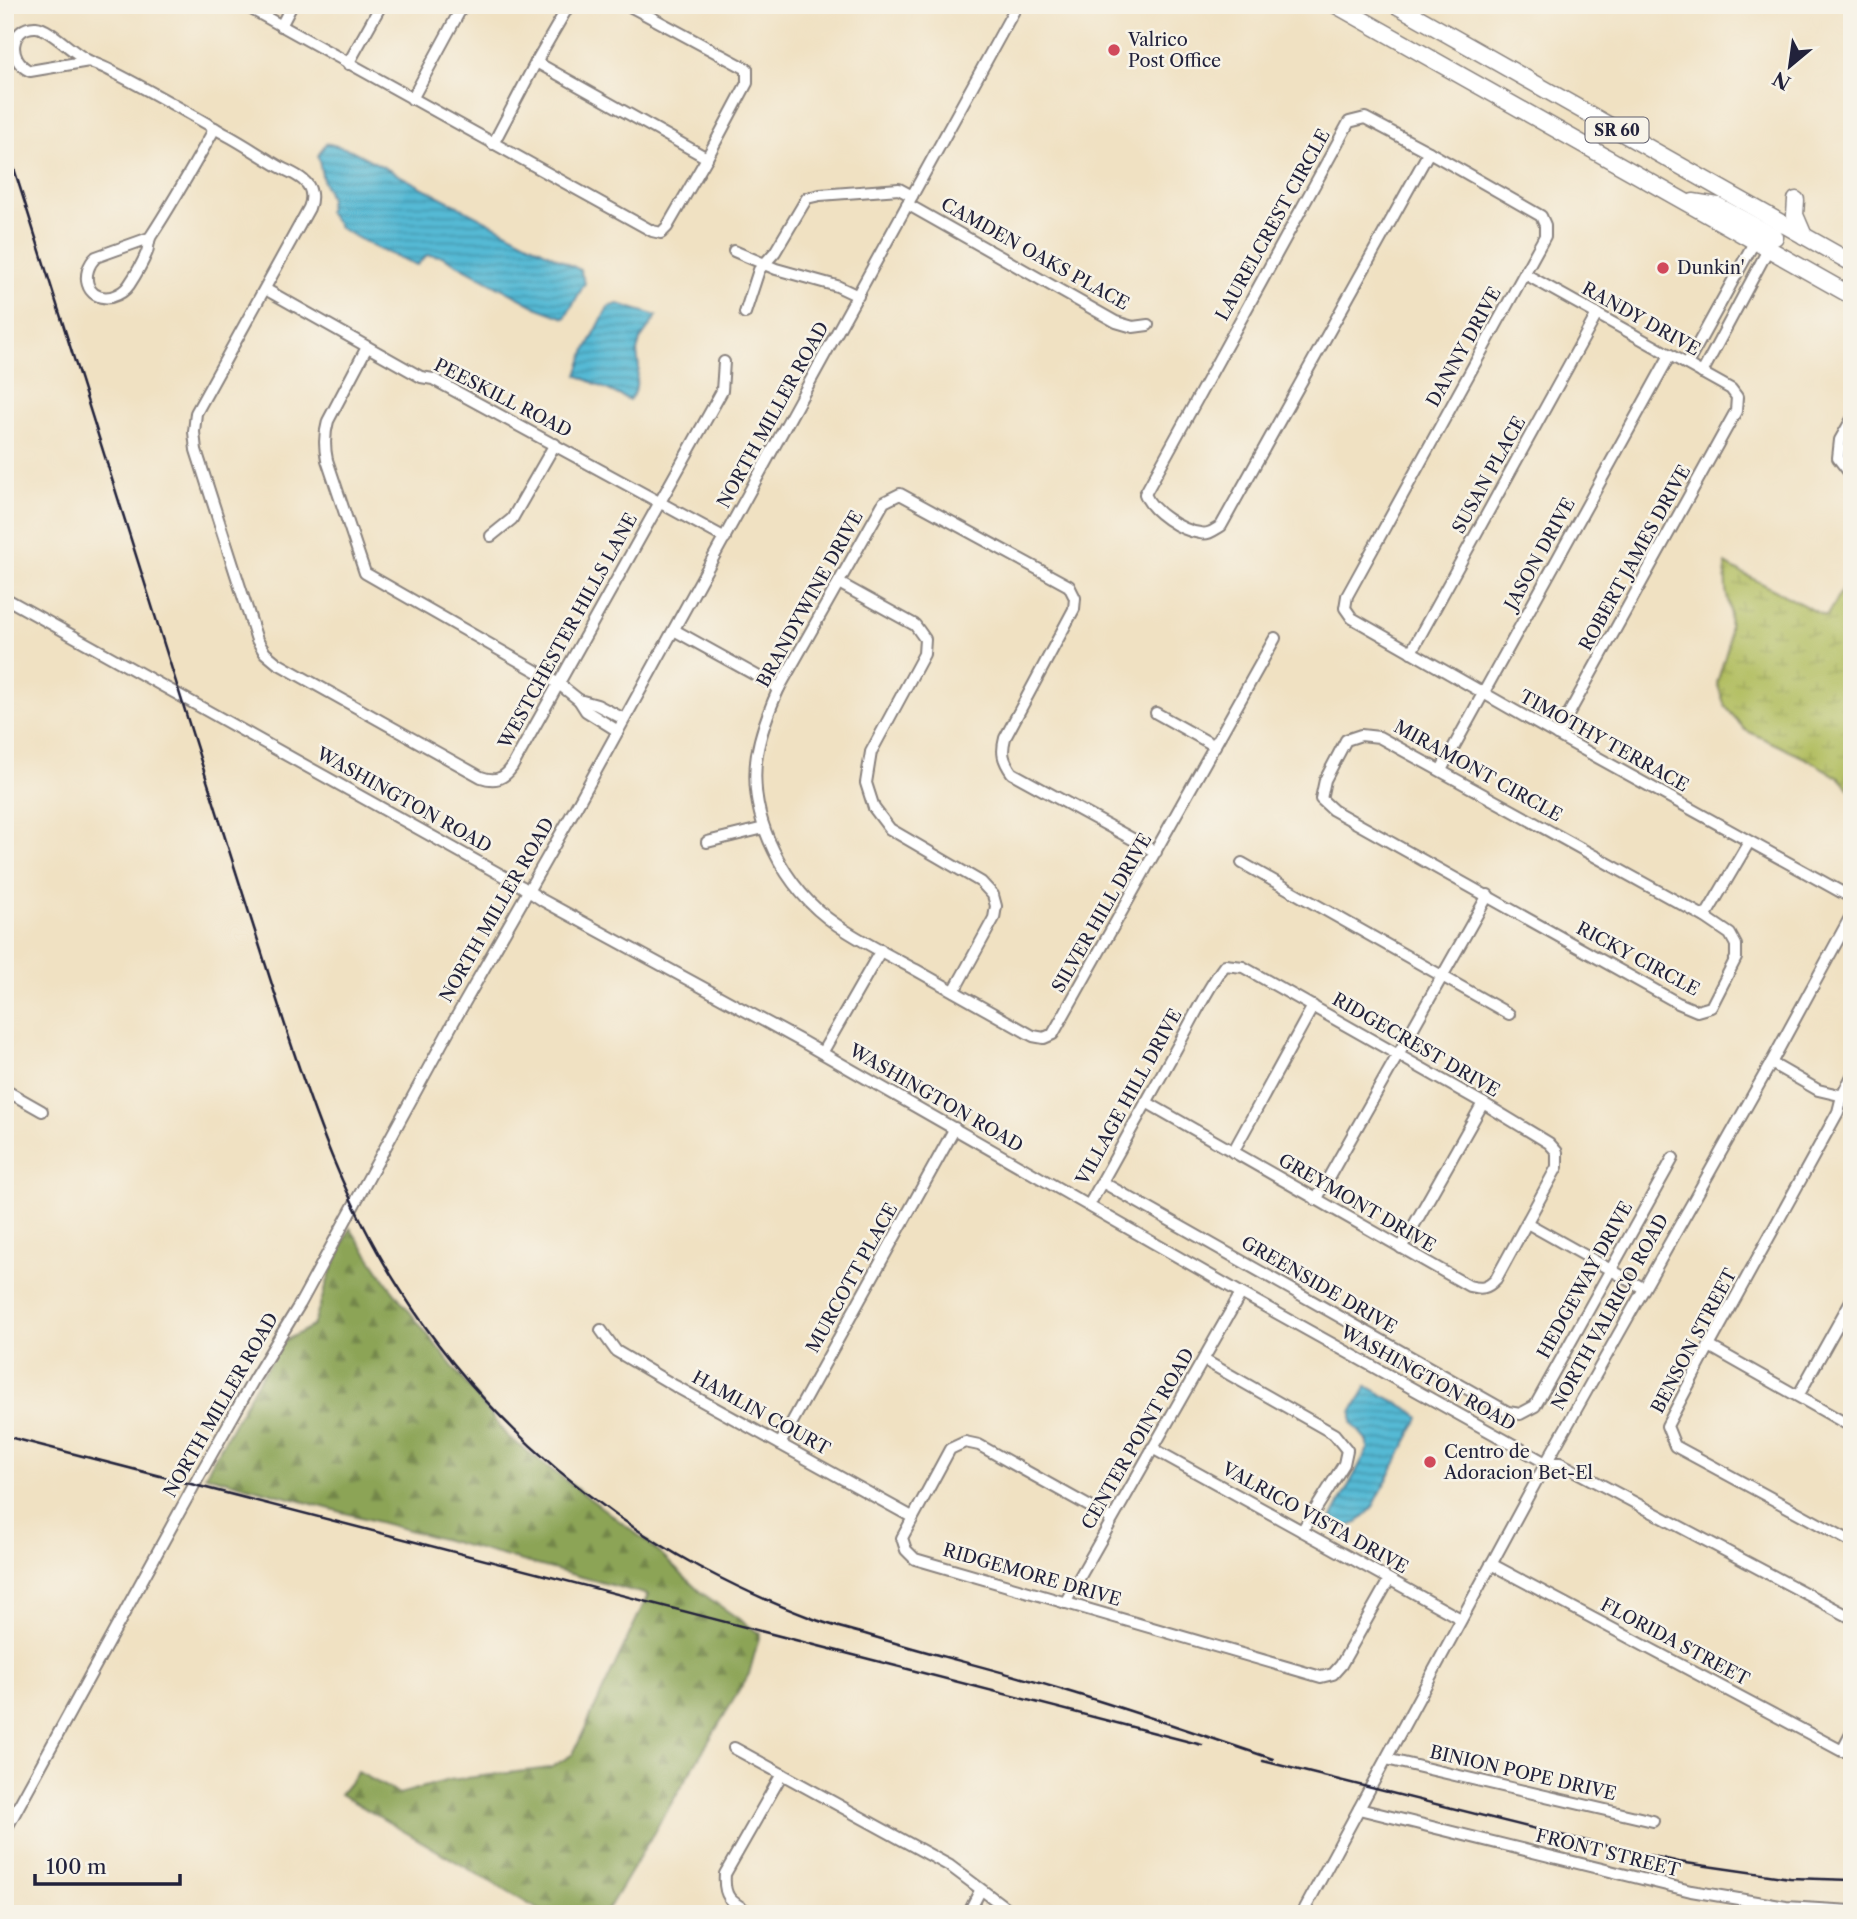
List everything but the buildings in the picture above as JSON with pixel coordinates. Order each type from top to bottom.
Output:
[{"type":"highway","name":"SR 60","points":[[1336,5],[1684,201],[1718,206],[1769,233],[1804,236],[1852,263]]},
{"type":"highway","name":"SR 60","points":[[1396,6],[1769,233],[1852,296]]},
{"type":"highway","points":[[1383,31],[1396,6]]},
{"type":"highway","points":[[1796,200],[1795,215],[1804,236]]},
{"type":"street","points":[[244,5],[652,232],[661,233],[707,159],[747,83],[747,69],[628,5]]},
{"type":"street","points":[[281,26],[292,5]]},
{"type":"street","points":[[348,64],[381,5]]},
{"type":"street","points":[[412,99],[463,5]]},
{"type":"street","points":[[494,144],[569,5]]},
{"type":"street","name":"NORTH MILLER ROAD","points":[[5,1831],[198,1478],[300,1304],[454,1021],[725,538],[1017,5]]},
{"type":"street","name":"WESTCHESTER HILLS LANE","points":[[89,61],[30,71],[16,60],[15,42],[28,28],[43,29],[89,61],[215,128],[303,180],[309,187],[312,194],[309,208],[196,413],[196,450],[257,640],[265,653],[277,663],[481,777],[493,780],[508,773],[722,391],[724,362]]},
{"type":"street","points":[[536,62],[707,159]]},
{"type":"street","name":"LAURELCREST CIRCLE","points":[[1365,118],[1429,152],[1221,526],[1211,533],[1200,534],[1157,512],[1148,503],[1145,494],[1349,122],[1365,118]]},
{"type":"street","points":[[149,239],[96,257],[87,270],[90,289],[105,297],[124,290],[147,251],[149,239],[163,220],[215,128]]},
{"type":"street","name":"DANNY DRIVE","points":[[1345,608],[1347,596],[1545,236],[1545,225],[1541,216],[1429,152]]},
{"type":"street","points":[[745,313],[759,270],[775,252],[804,202],[812,196],[899,189],[910,200]]},
{"type":"street","name":"CAMDEN OAKS PLACE","points":[[910,200],[1116,322],[1133,327],[1148,326]]},
{"type":"street","points":[[1687,364],[1769,233]]},
{"type":"street","points":[[1702,373],[1769,233]]},
{"type":"street","points":[[734,251],[776,269],[837,286],[858,296]]},
{"type":"street","name":"RANDY DRIVE","points":[[1525,274],[1731,389],[1737,397]]},
{"type":"street","name":"PEESKILL ROAD","points":[[265,289],[421,377],[433,379],[725,538]]},
{"type":"street","name":"SUSAN PLACE","points":[[1411,652],[1597,314]]},
{"type":"street","points":[[368,347],[328,421],[324,445],[365,573],[559,684],[579,701],[586,711],[618,731]]},
{"type":"street","name":"JASON DRIVE","points":[[1441,770],[1670,355]]},
{"type":"street","name":"ROBERT JAMES DRIVE","points":[[1557,735],[1736,411],[1737,397]]},
{"type":"street","points":[[1852,419],[1840,440],[1838,458],[1852,476]]},
{"type":"street","points":[[491,536],[512,519],[555,444]]},
{"type":"street","name":"BRANDYWINE DRIVE","points":[[881,950],[836,924],[805,898],[780,863],[764,828],[757,792],[757,757],[765,720],[779,688],[884,502],[901,494],[1069,586],[1075,598],[1074,609],[1004,738],[1001,751],[1004,762],[1012,773],[1156,852]]},
{"type":"street","points":[[838,583],[915,625],[925,639],[923,654],[871,752],[866,783],[873,808],[890,829],[981,881],[993,895],[996,906],[994,918],[954,991]]},
{"type":"street","name":"WASHINGTON ROAD","points":[[5,598],[542,900],[956,1128],[1241,1293],[1546,1463],[1560,1463],[1852,1618]]},
{"type":"street","name":"TIMOTHY TERRACE","points":[[1345,608],[1352,618],[1411,652],[1852,898]]},
{"type":"street","points":[[674,630],[779,688]]},
{"type":"street","name":"SILVER HILL DRIVE","points":[[881,950],[1033,1036],[1044,1038],[1053,1034],[1275,638]]},
{"type":"street","points":[[579,701],[597,705],[624,719]]},
{"type":"street","points":[[1156,713],[1215,746]]},
{"type":"street","name":"MIRAMONT CIRCLE","points":[[1488,895],[1333,810],[1321,799],[1325,780],[1346,740],[1361,735],[1379,737],[1705,917]]},
{"type":"street","points":[[707,842],[764,828]]},
{"type":"street","points":[[1705,917],[1749,842]]},
{"type":"street","points":[[1242,863],[1509,1014]]},
{"type":"street","points":[[1316,1200],[1488,895]]},
{"type":"street","name":"RICKY CIRCLE","points":[[1488,895],[1678,1003],[1697,1011],[1711,1007],[1736,958],[1736,945],[1730,934],[1705,917]]},
{"type":"street","name":"NORTH VALRICO ROAD","points":[[1301,1914],[1546,1463],[1852,914]]},
{"type":"street","points":[[822,1053],[881,950]]},
{"type":"street","name":"RIDGECREST DRIVE","points":[[1200,1006],[1225,965],[1243,967],[1549,1143],[1557,1152],[1557,1167],[1527,1223]]},
{"type":"street","name":"VILLAGE HILL DRIVE","points":[[1089,1205],[1200,1006]]},
{"type":"street","points":[[1233,1152],[1312,1006]]},
{"type":"street","points":[[1770,1063],[1818,1090],[1847,1097]]},
{"type":"street","name":"BENSON STREET","points":[[1852,1076],[1847,1097],[1667,1426],[1675,1446],[1852,1542]]},
{"type":"street","points":[[5,1090],[42,1111]]},
{"type":"street","name":"GREYMONT DRIVE","points":[[1146,1102],[1469,1286],[1481,1289],[1496,1279],[1527,1223]]},
{"type":"street","points":[[1401,1248],[1483,1103]]},
{"type":"street","name":"MURCOTT PLACE","points":[[780,1444],[956,1128]]},
{"type":"street","name":"HEDGEWAY DRIVE","points":[[1520,1415],[1535,1406],[1673,1158]]},
{"type":"street","name":"GREENSIDE DRIVE","points":[[1102,1182],[1508,1412],[1520,1415]]},
{"type":"street","points":[[1527,1223],[1643,1288]]},
{"type":"street","name":"CENTER POINT ROAD","points":[[1065,1603],[1241,1293]]},
{"type":"street","points":[[1798,1396],[1852,1299]]},
{"type":"street","name":"HAMLIN COURT","points":[[601,1330],[616,1351],[912,1517]]},
{"type":"street","points":[[1709,1346],[1852,1427]]},
{"type":"street","points":[[1204,1360],[1334,1434],[1347,1450],[1344,1464],[1302,1531]]},
{"type":"street","name":"RIDGEMORE DRIVE","points":[[1112,1519],[979,1445],[964,1442],[950,1449],[902,1538],[906,1550],[915,1559],[1321,1677],[1333,1674],[1341,1665],[1388,1580]]},
{"type":"street","name":"VALRICO VISTA DRIVE","points":[[1152,1448],[1461,1619]]},
{"type":"street","name":"FLORIDA STREET","points":[[1491,1564],[1842,1751],[1852,1732]]},
{"type":"street","points":[[734,1748],[950,1867],[1014,1914]]},
{"type":"street","name":"BINION POPE DRIVE","points":[[1386,1759],[1653,1821]]},
{"type":"street","points":[[752,1914],[732,1902],[724,1888],[725,1874],[782,1774]]},
{"type":"street","name":"FRONT STREET","points":[[1359,1809],[1692,1891],[1786,1907],[1852,1911]]},
{"type":"street","points":[[968,1914],[980,1891]]},
{"type":"green space","points":[[1725,564],[1826,617],[1852,573],[1852,792],[1839,778],[1809,760],[1745,730],[1725,706],[1717,683],[1728,646],[1730,612]]},
{"type":"green space","points":[[350,1228],[388,1284],[507,1436],[650,1544],[699,1591],[760,1634],[749,1674],[605,1914],[546,1914],[340,1794],[358,1772],[399,1794],[449,1780],[550,1768],[573,1754],[648,1595],[205,1475],[284,1341],[313,1326],[330,1274]]},
{"type":"water","points":[[326,143],[351,150],[580,270],[585,283],[565,318],[538,308],[442,256],[427,255],[417,265],[376,248],[340,228],[328,212],[330,199],[318,156]]},
{"type":"water","points":[[618,304],[657,316],[640,340],[635,392],[629,400],[577,375],[585,352],[608,307]]},
{"type":"water","points":[[1367,1386],[1414,1412],[1419,1418],[1372,1509],[1357,1523],[1344,1528],[1331,1519],[1368,1449],[1368,1442],[1352,1423],[1352,1412]]},
{"type":"railway","points":[[5,140],[306,1088],[346,1190],[379,1255],[427,1329],[459,1370],[530,1446],[611,1512],[654,1541],[740,1588],[824,1623],[1087,1697],[1273,1759]]},
{"type":"railway","points":[[5,1436],[1202,1745]]},
{"type":"railway","points":[[1263,1761],[1679,1862],[1790,1878],[1852,1880]]},
{"type":"place","name":"Valrico Post Office","points":[[1114,50]]},
{"type":"place","name":"Dunkin'","points":[[1663,268]]},
{"type":"place","name":"Centro de Adoracion Bet-El","points":[[1430,1462]]}]
